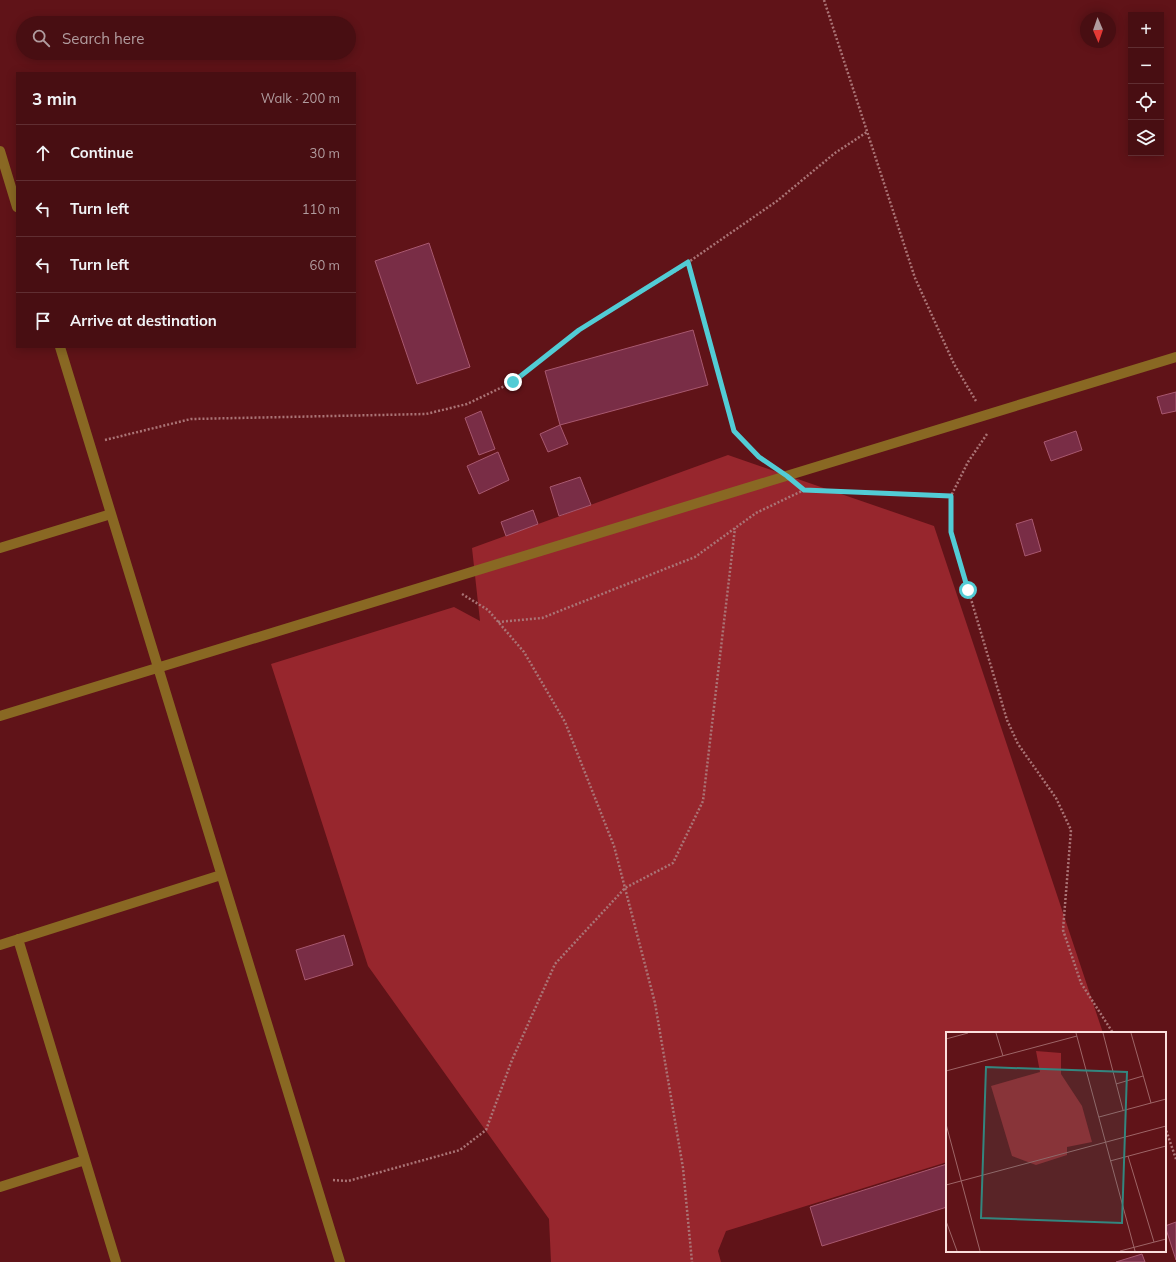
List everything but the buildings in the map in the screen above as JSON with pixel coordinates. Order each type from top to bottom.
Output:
[{"type":"street","points":[[0,151],[16,204]]},
{"type":"street","points":[[60,348],[340,1262]]},
{"type":"street","points":[[0,716],[1176,357]]},
{"type":"street","points":[[0,548],[111,514]]},
{"type":"street","points":[[0,944],[221,875]]},
{"type":"street","points":[[18,939],[116,1262]]},
{"type":"street","points":[[0,1187],[85,1160]]},
{"type":"path","points":[[824,0],[915,278],[954,364],[985,415],[988,432],[968,462],[951,496],[951,532],[1007,720],[1018,744],[1056,798],[1071,830],[1063,930],[1080,983],[1112,1032]]},
{"type":"path","points":[[89,444],[192,419],[426,414],[467,404],[513,382],[579,330],[688,262],[777,201],[835,153],[867,132]]},
{"type":"path","points":[[688,262],[734,431],[759,457],[787,476],[804,490]]},
{"type":"path","points":[[498,622],[542,618],[695,558],[756,513],[804,490],[951,496]]},
{"type":"path","points":[[314,1178],[348,1181],[453,1152],[460,1150],[486,1130],[512,1060],[555,964],[625,888],[673,863],[703,801],[734,528]]},
{"type":"path","points":[[461,593],[488,610],[524,652],[564,722],[614,846],[653,995],[684,1168],[692,1262]]},
{"type":"path","points":[[1166,1130],[1176,1159]]},
{"type":"shaded area","points":[[728,455],[934,526],[1103,1032],[946,1032],[946,1162],[726,1231],[718,1251],[721,1262],[551,1262],[549,1219],[368,966],[271,664],[454,607],[480,621],[472,548]]},
{"type":"route","points":[[513,382],[579,330],[688,262],[734,431],[759,457],[787,476],[804,490],[951,496],[951,532],[968,590]]}]
